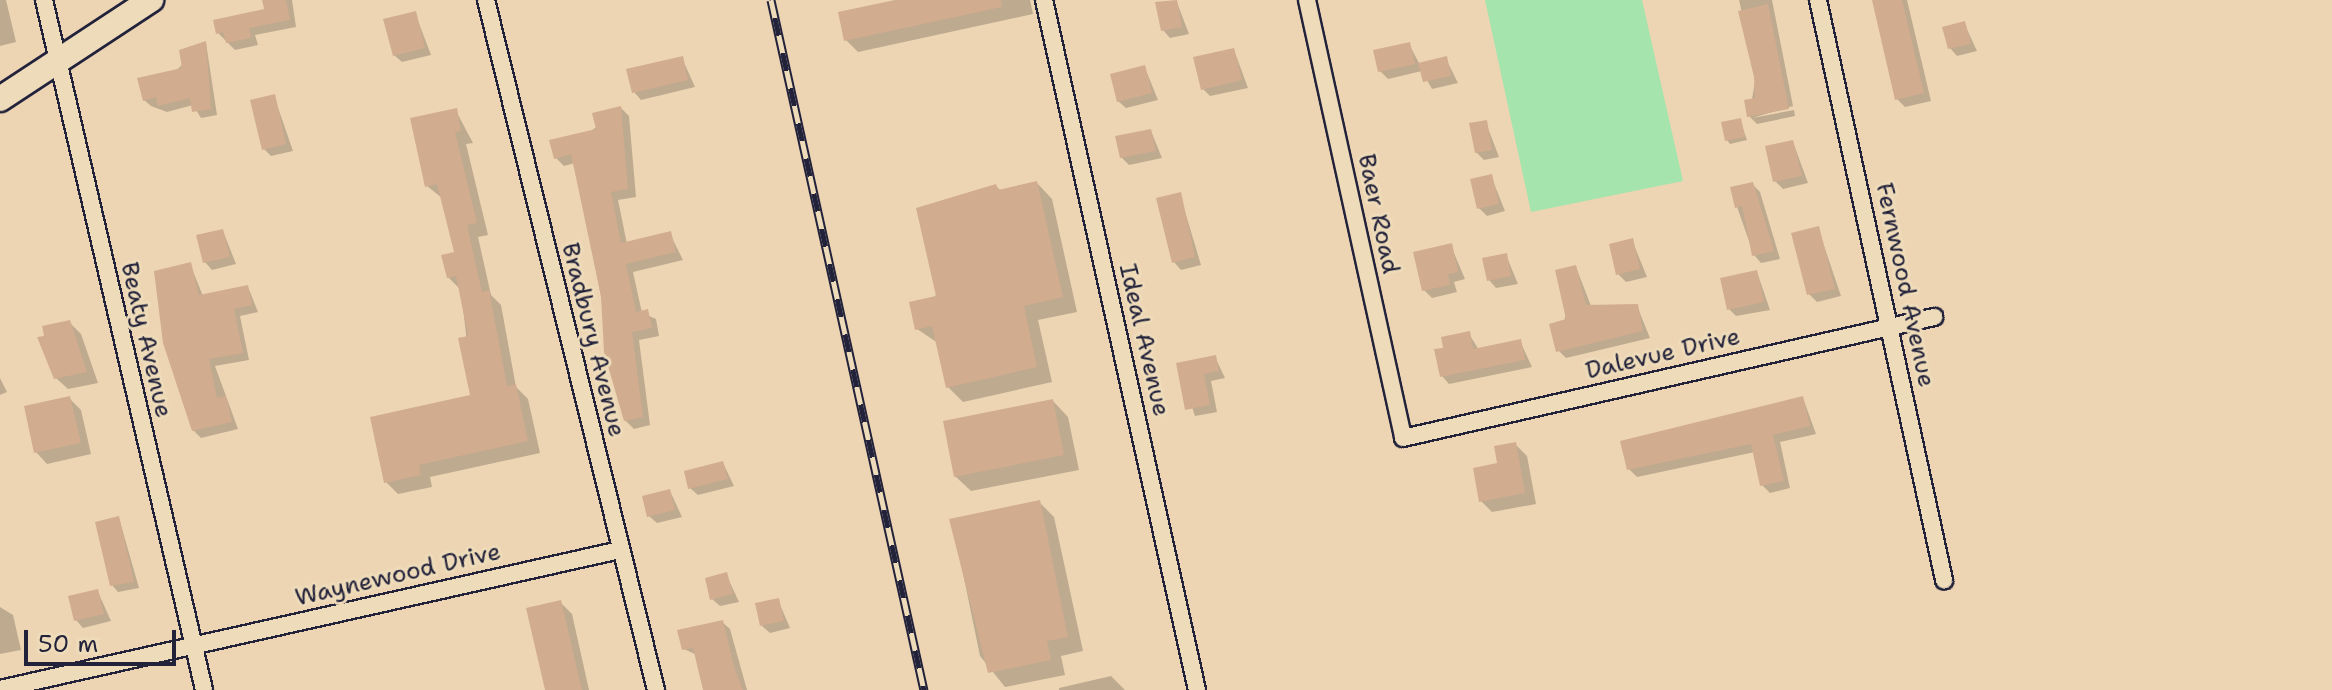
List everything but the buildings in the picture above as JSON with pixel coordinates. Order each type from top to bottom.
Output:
[{"type":"main road","points":[[0,99],[151,0]]},
{"type":"street","name":"Beaty Avenue","points":[[44,0],[204,690]]},
{"type":"street","name":"Bradbury Avenue","points":[[486,0],[656,690]]},
{"type":"street","name":"Ideal Avenue","points":[[1044,0],[1197,690]]},
{"type":"street","name":"Baer Road","points":[[1307,0],[1403,438]]},
{"type":"street","name":"Fernwood Avenue","points":[[1818,0],[1944,580]]},
{"type":"street","name":"Dalevue Drive","points":[[1403,438],[1934,317]]},
{"type":"street","name":"Waynewood Drive","points":[[0,689],[620,550]]},
{"type":"green space","points":[[1485,0],[1642,0],[1683,181],[1531,212]]},
{"type":"railway","points":[[771,0],[924,690]]}]
